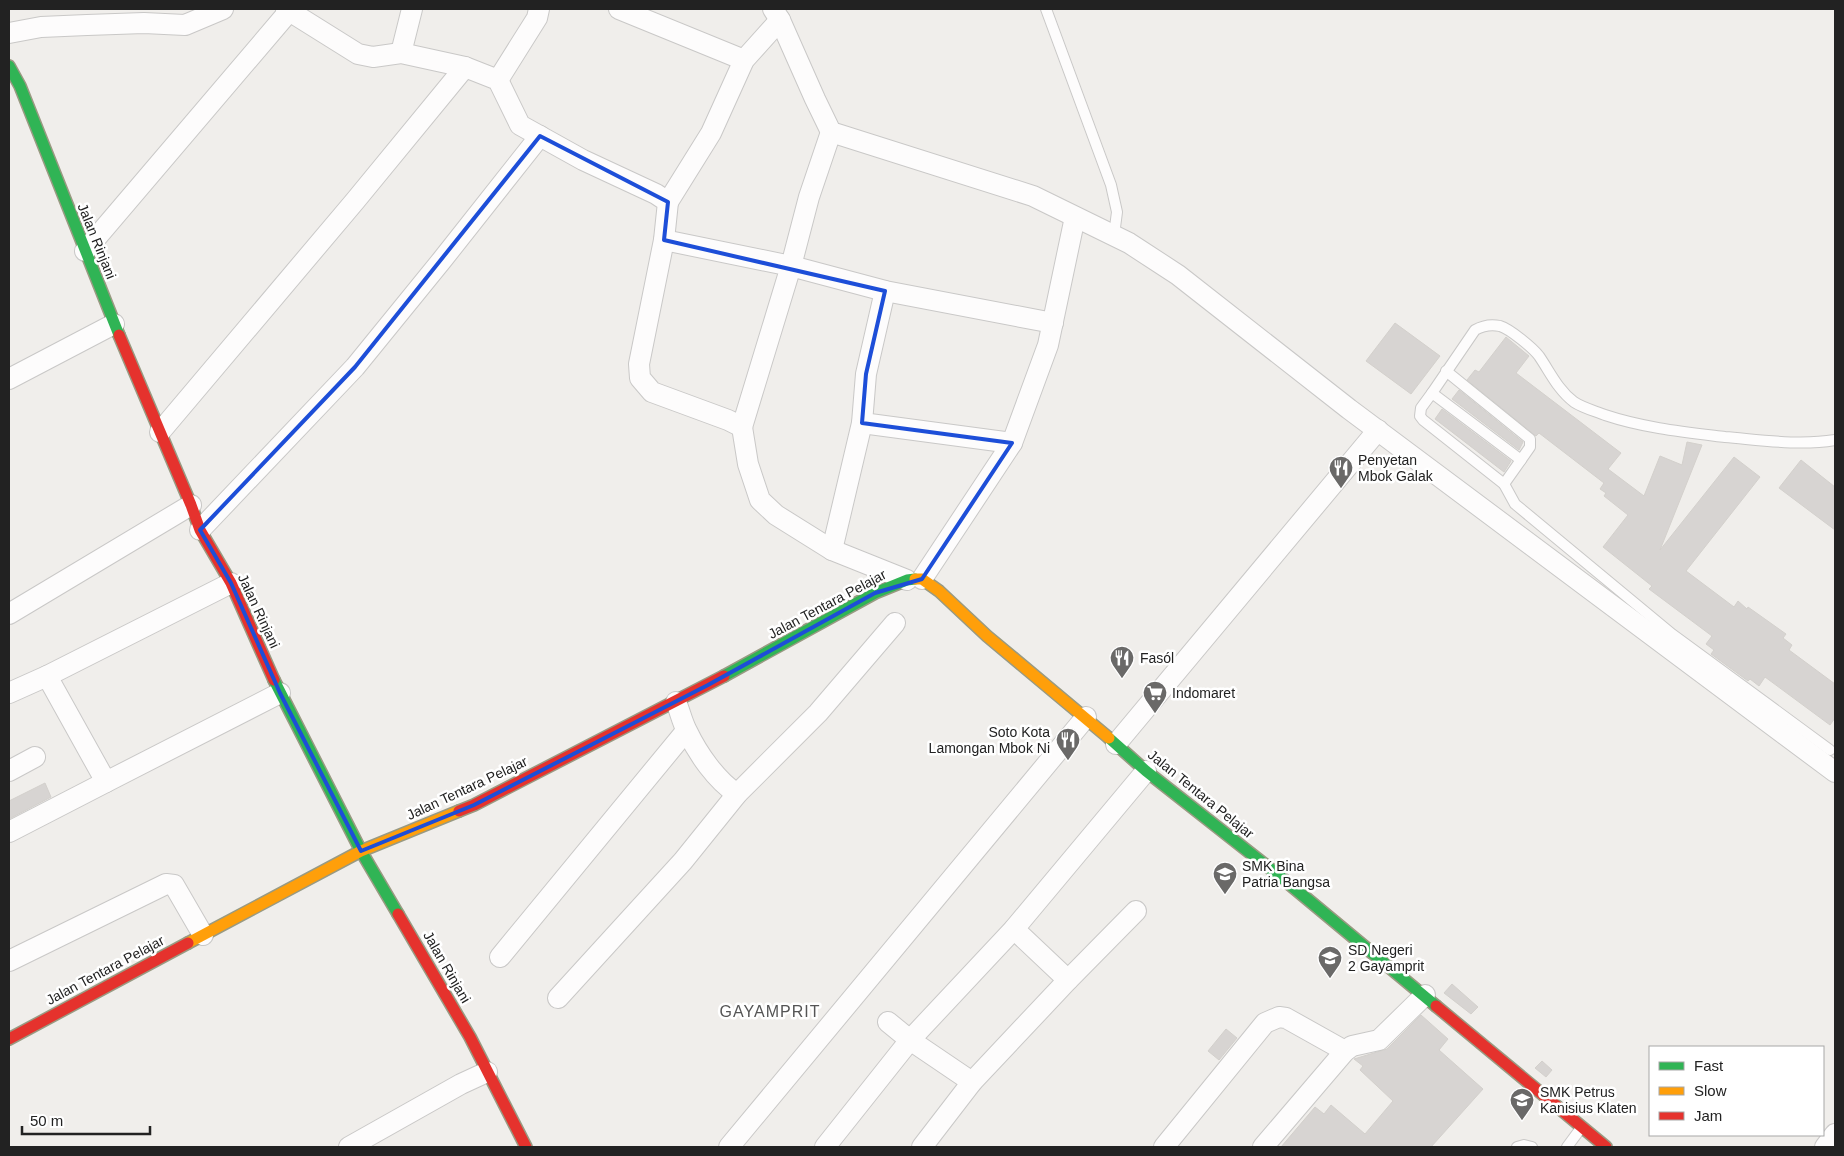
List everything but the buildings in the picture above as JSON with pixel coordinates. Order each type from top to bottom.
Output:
[{"type":"main road","name":"Jalan Rinjani","points":[[9,66],[14,87],[192,505],[200,530],[231,583],[280,693],[361,851],[470,1037],[526,1147]]},
{"type":"main road","name":"Jalan Tentara Pelajar","points":[[9,1039],[361,851],[474,805],[676,702],[875,593],[915,579],[940,591],[987,636],[1086,717],[1146,771],[1282,878],[1606,1147]]},
{"type":"street","points":[[9,33],[30,28],[144,23],[173,17],[185,25],[223,9]]},
{"type":"street","points":[[85,251],[289,9],[358,54],[373,57],[401,53],[465,67],[498,80],[520,125],[584,160],[656,194],[668,202]]},
{"type":"street","points":[[401,53],[412,9]]},
{"type":"street","points":[[498,80],[537,18],[540,9]]},
{"type":"street","points":[[619,9],[744,60]]},
{"type":"street","points":[[742,427],[652,392],[640,378],[639,364],[664,240],[668,202],[711,133],[744,60],[777,14]]},
{"type":"street","points":[[777,14],[830,132],[809,197],[791,266],[742,427],[748,464],[760,500],[776,515],[832,550],[915,579],[1012,444],[1048,345],[1075,217]]},
{"type":"street","points":[[160,432],[465,67]]},
{"type":"street","points":[[830,132],[1034,196],[1129,243],[1178,275],[1378,430],[1828,755],[1835,772]]},
{"type":"street","points":[[200,530],[355,367],[540,136]]},
{"type":"street","points":[[664,240],[791,266],[885,292],[1053,323]]},
{"type":"street","points":[[832,550],[862,423],[866,374],[885,292]]},
{"type":"street","points":[[9,379],[113,322]]},
{"type":"street","points":[[862,423],[1012,444]]},
{"type":"street","points":[[1116,744],[1378,430]]},
{"type":"street","points":[[9,614],[192,505]]},
{"type":"street","points":[[9,693],[47,676],[231,583]]},
{"type":"street","points":[[558,998],[683,861],[737,794],[818,713],[895,623]]},
{"type":"street","points":[[47,676],[106,782]]},
{"type":"street","points":[[9,832],[280,693]]},
{"type":"street","points":[[676,702],[686,731],[717,778],[737,794]]},
{"type":"street","points":[[729,1147],[1086,717]]},
{"type":"street","points":[[500,958],[686,731]]},
{"type":"street","points":[[9,771],[35,757]]},
{"type":"street","points":[[825,1147],[910,1040],[1014,929],[1146,771]]},
{"type":"street","points":[[9,961],[166,884],[174,885],[203,936]]},
{"type":"street","points":[[922,1147],[972,1082],[1136,911]]},
{"type":"street","points":[[1014,929],[1068,980]]},
{"type":"street","points":[[1263,1147],[1345,1051],[1352,1046],[1379,1040],[1425,995]]},
{"type":"street","points":[[1164,1147],[1265,1023],[1279,1017],[1286,1018],[1345,1051]]},
{"type":"street","points":[[888,1022],[910,1040],[972,1082]]},
{"type":"street","points":[[349,1147],[461,1084],[487,1072]]},
{"type":"street","points":[[1824,1147],[1835,1134]]},
{"type":"lane","points":[[1046,9],[1111,185],[1117,212],[1114,235]]},
{"type":"lane","points":[[1828,755],[1672,634],[1515,504],[1504,484],[1420,416],[1421,408],[1475,330],[1483,326],[1501,326],[1538,355],[1554,380],[1573,402],[1589,410],[1631,424],[1683,432],[1770,441],[1819,443],[1835,440]]},
{"type":"lane","points":[[1446,371],[1530,439],[1530,447],[1504,484]]},
{"type":"lane","points":[[1432,393],[1521,460]]},
{"type":"lane","points":[[1567,1147],[1582,1127]]},
{"type":"lane","points":[[1517,1147],[1524,1145],[1532,1147]]},
{"type":"highlighted area","points":[[540,136],[668,202],[664,240],[885,291],[866,374],[862,423],[1012,443],[922,579],[875,593],[708,685],[474,805],[361,851],[280,693],[231,583],[200,530],[355,367]]},
{"type":"traffic: fast","points":[[9,66],[20,86],[119,335]]},
{"type":"traffic: fast","points":[[724,676],[875,593],[907,580],[915,579]]},
{"type":"traffic: fast","points":[[274,680],[361,851],[398,914]]},
{"type":"traffic: fast","points":[[1109,738],[1146,771],[1282,878],[1436,1006]]},
{"type":"traffic: slow","points":[[915,579],[922,579],[939,591],[987,636],[1109,738]]},
{"type":"traffic: slow","points":[[188,943],[361,851],[459,811]]},
{"type":"traffic: jam","points":[[119,335],[200,530],[231,583],[274,680]]},
{"type":"traffic: jam","points":[[459,811],[724,676]]},
{"type":"traffic: jam","points":[[398,914],[470,1037],[526,1147]]},
{"type":"traffic: jam","points":[[9,1039],[188,943]]},
{"type":"traffic: jam","points":[[1436,1006],[1606,1147]]},
{"type":"place","name":"Penyetan Mbok Galak","points":[[1341,489]]},
{"type":"place","name":"Fasól","points":[[1122,679]]},
{"type":"place","name":"Indomaret","points":[[1155,714]]},
{"type":"place","name":"Soto Kota Lamongan Mbok Ni","points":[[1068,761]]},
{"type":"place","name":"SMK Bina Patria Bangsa","points":[[1225,895]]},
{"type":"place","name":"SD Negeri 2 Gayamprit","points":[[1330,979]]},
{"type":"place","name":"SMK Petrus Kanisius Klaten","points":[[1522,1121]]},
{"type":"district","name":"GAYAMPRIT","points":[[770,1011]]}]
